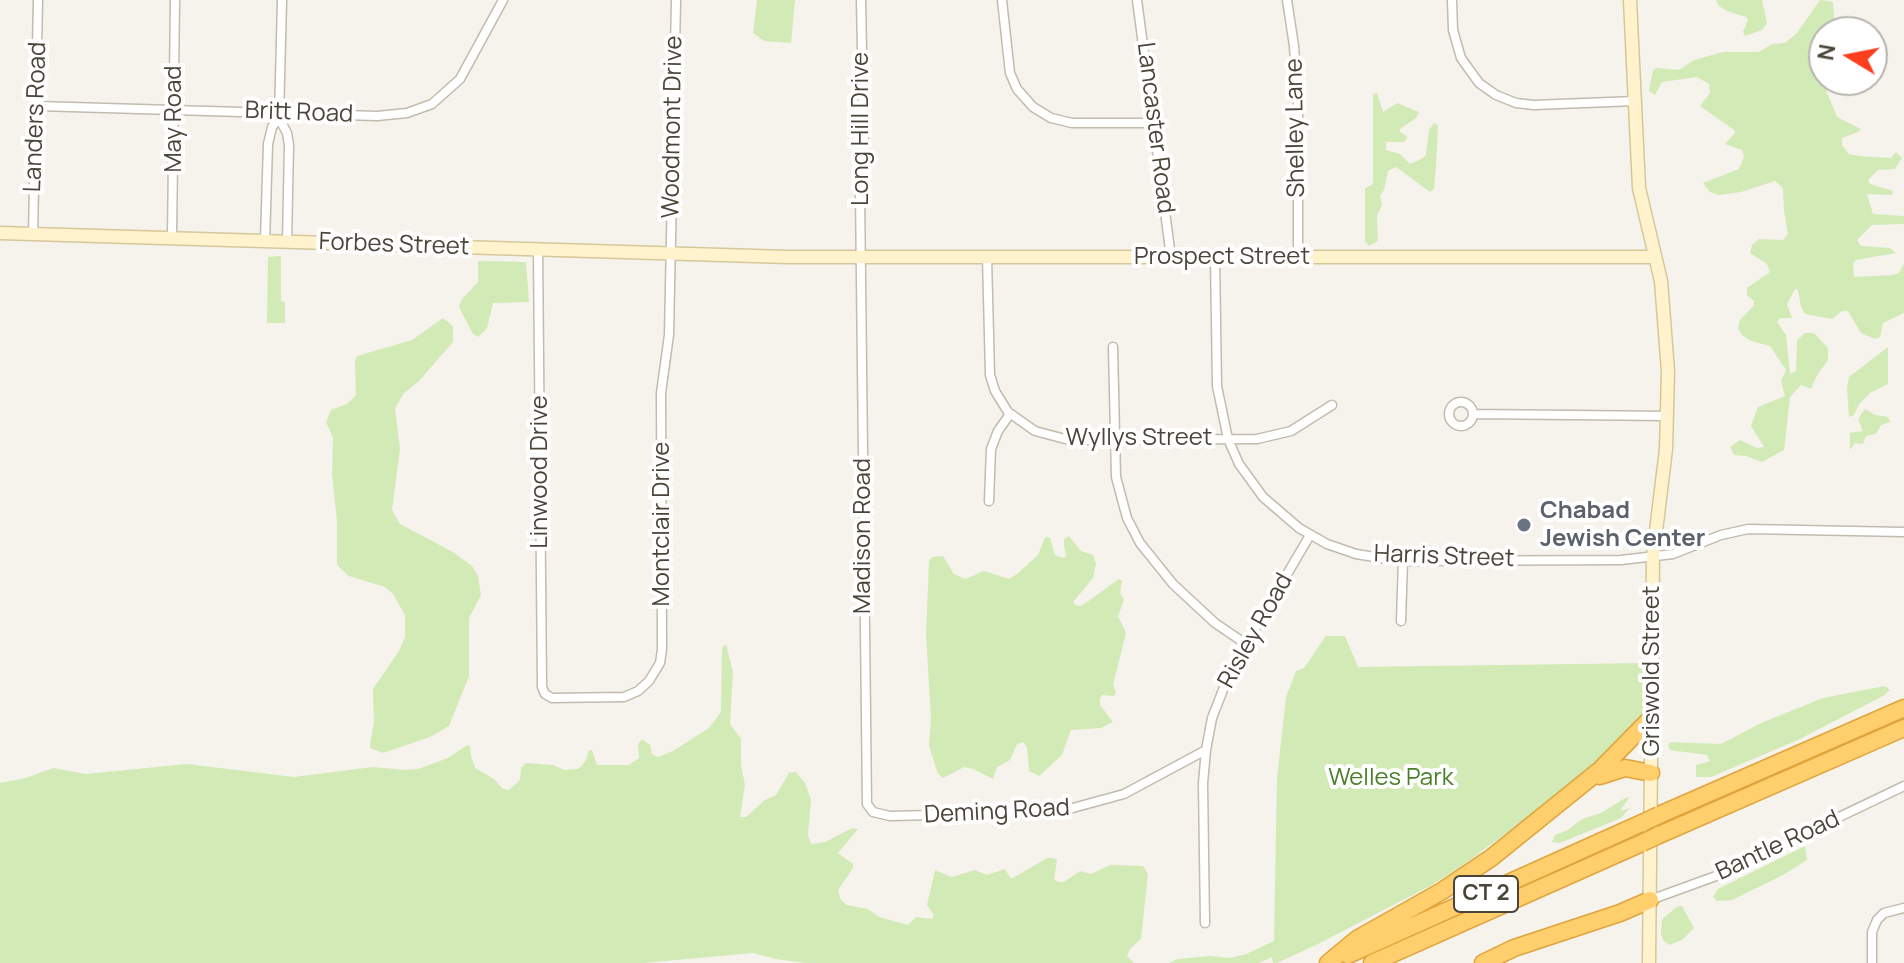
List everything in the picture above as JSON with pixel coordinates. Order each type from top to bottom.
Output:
[{"type":"highway","name":"CT 2","points":[[1329,963],[1904,708]]},
{"type":"highway","points":[[1329,963],[1357,939],[1471,872],[1587,782],[1652,717]]},
{"type":"highway","name":"CT 2","points":[[1372,963],[1904,728]]},
{"type":"highway","points":[[1587,782],[1623,768],[1651,773]]},
{"type":"highway","points":[[1483,963],[1514,948],[1650,900]]},
{"type":"highway","points":[[1397,963],[1462,923]]},
{"type":"main road","name":"Griswold Street","points":[[1630,0],[1640,197],[1664,308],[1668,416],[1653,558],[1649,963]]},
{"type":"main road","name":"Forbes Street","points":[[0,233],[788,257]]},
{"type":"main road","name":"Prospect Street","points":[[788,257],[1655,257]]},
{"type":"street","name":"Landers Road","points":[[33,234],[38,0]]},
{"type":"street","name":"May Road","points":[[172,238],[175,0]]},
{"type":"street","points":[[282,0],[279,115],[289,145],[287,242]]},
{"type":"street","name":"Britt Road","points":[[37,106],[279,115],[387,116],[407,113],[432,104],[454,86],[465,72],[503,0]]},
{"type":"street","name":"Woodmont Drive","points":[[670,253],[676,0]]},
{"type":"street","name":"Long Hill Drive","points":[[861,0],[864,153],[860,192],[861,257]]},
{"type":"street","points":[[1002,0],[1010,73],[1017,89],[1033,107],[1051,118],[1072,123],[1155,123]]},
{"type":"street","name":"Lancaster Road","points":[[1137,0],[1171,257]]},
{"type":"street","name":"Shelley Lane","points":[[1287,0],[1298,93],[1298,257]]},
{"type":"street","points":[[1452,0],[1453,30],[1461,58],[1479,83],[1496,95],[1516,103],[1534,105],[1635,101]]},
{"type":"street","points":[[265,241],[268,144],[279,115]]},
{"type":"street","name":"Linwood Drive","points":[[538,249],[542,687],[545,694]]},
{"type":"street","name":"Montclair Drive","points":[[545,694],[556,699],[624,697],[644,687],[660,663],[661,393],[669,335],[670,253]]},
{"type":"street","name":"Madison Road","points":[[861,257],[865,794],[873,812]]},
{"type":"street","points":[[987,257],[988,367],[995,391],[1010,414],[998,431],[991,449],[989,501]]},
{"type":"street","name":"Harris Street","points":[[1215,257],[1217,386],[1228,439],[1239,464],[1263,497],[1286,519],[1310,535],[1356,554],[1403,561],[1621,560],[1681,552],[1721,535],[1748,529],[1904,532]]},
{"type":"street","points":[[1113,347],[1118,491],[1127,518],[1140,543],[1184,596],[1246,644]]},
{"type":"street","name":"Wyllys Street","points":[[1010,414],[1028,428],[1052,437],[1114,440],[1266,438],[1305,423],[1332,405]]},
{"type":"street","points":[[1473,414],[1668,416]]},
{"type":"street","name":"Risley Road","points":[[1205,923],[1203,783],[1206,750],[1217,702],[1246,644],[1310,535]]},
{"type":"street","points":[[1401,621],[1403,561]]},
{"type":"street","name":"Deming Road","points":[[873,812],[890,816],[1058,812],[1124,794],[1206,750]]},
{"type":"street","name":"Bantle Road","points":[[1650,900],[1724,873],[1904,786]]},
{"type":"street","points":[[1872,963],[1872,932],[1877,920],[1884,913],[1904,908]]},
{"type":"green space","points":[[757,0],[795,0],[791,43],[764,41],[753,33]]},
{"type":"green space","points":[[1716,0],[1762,0],[1767,23],[1762,30],[1745,36],[1746,17],[1727,11]]},
{"type":"green space","points":[[1820,0],[1833,2],[1834,16],[1809,16]]},
{"type":"green space","points":[[1808,17],[1808,96],[1828,96],[1837,117],[1861,129],[1842,138],[1842,145],[1849,154],[1891,158],[1896,152],[1902,158],[1895,169],[1878,170],[1868,180],[1870,184],[1893,191],[1892,195],[1867,194],[1873,214],[1904,216],[1904,224],[1872,225],[1857,240],[1861,246],[1890,248],[1896,253],[1856,260],[1853,264],[1854,277],[1893,275],[1899,273],[1904,263],[1904,313],[1883,323],[1880,337],[1875,339],[1861,333],[1848,311],[1842,311],[1832,319],[1805,314],[1798,290],[1795,289],[1787,304],[1792,318],[1780,318],[1777,322],[1786,335],[1790,374],[1796,371],[1797,340],[1805,333],[1814,333],[1828,348],[1828,360],[1811,389],[1801,385],[1790,397],[1784,450],[1762,462],[1734,455],[1730,447],[1740,440],[1757,448],[1764,447],[1751,426],[1758,407],[1785,396],[1781,381],[1786,370],[1770,346],[1751,341],[1738,328],[1740,320],[1754,305],[1747,295],[1747,288],[1770,272],[1767,264],[1750,253],[1752,245],[1759,239],[1783,240],[1788,234],[1783,188],[1775,181],[1741,192],[1719,195],[1710,192],[1703,183],[1739,169],[1744,157],[1742,150],[1725,144],[1735,133],[1734,130],[1700,106],[1710,93],[1709,84],[1697,77],[1662,82],[1655,95],[1649,91],[1653,70],[1657,68],[1679,70],[1694,60],[1723,52],[1759,52],[1772,44],[1785,43]]},
{"type":"green space","points":[[1377,93],[1383,112],[1397,103],[1419,112],[1416,118],[1400,129],[1407,136],[1406,140],[1386,142],[1386,150],[1400,154],[1410,164],[1421,159],[1426,155],[1429,130],[1434,123],[1438,125],[1436,165],[1434,189],[1430,192],[1396,167],[1388,171],[1380,196],[1382,205],[1377,215],[1378,241],[1369,246],[1365,241],[1365,188],[1373,181],[1373,94]]},
{"type":"green space","points":[[281,256],[281,301],[285,302],[285,323],[267,323],[268,257]]},
{"type":"green space","points":[[478,261],[526,262],[529,302],[493,303],[487,328],[478,337],[473,334],[459,307],[462,299],[478,282]]},
{"type":"green space","points":[[443,318],[453,326],[453,342],[419,381],[404,393],[395,408],[400,449],[392,510],[400,524],[453,552],[472,566],[478,576],[481,595],[469,618],[469,676],[449,726],[430,737],[383,753],[370,748],[374,722],[373,689],[399,651],[405,637],[405,615],[393,594],[385,587],[349,576],[337,565],[333,438],[326,422],[331,410],[347,404],[356,395],[357,356],[412,340]]},
{"type":"green space","points":[[1888,347],[1888,384],[1870,393],[1859,404],[1854,415],[1849,417],[1849,377]]},
{"type":"green space","points":[[1865,409],[1888,417],[1890,422],[1881,425],[1876,434],[1866,436],[1863,444],[1855,443],[1850,450],[1850,433],[1863,431],[1858,419]]},
{"type":"green space","points":[[1069,536],[1081,551],[1093,555],[1096,564],[1093,578],[1073,602],[1075,605],[1080,606],[1119,579],[1122,581],[1120,593],[1124,600],[1118,616],[1126,633],[1113,685],[1116,692],[1114,696],[1102,695],[1100,699],[1100,705],[1113,722],[1101,728],[1071,730],[1062,755],[1039,776],[1029,771],[1027,747],[1023,742],[1017,744],[1010,760],[997,767],[993,779],[964,767],[943,778],[938,774],[929,746],[931,719],[926,635],[929,561],[932,557],[943,556],[954,574],[965,579],[984,571],[1009,579],[1038,555],[1045,537],[1050,538],[1055,555],[1066,556],[1064,539]]},
{"type":"green space","name":"Welles Park","points":[[1326,636],[1345,636],[1358,667],[1648,663],[1647,716],[1601,763],[1463,865],[1432,885],[1318,944],[1277,963],[1273,963],[1272,957],[1259,963],[1169,963],[1178,959],[1210,956],[1230,958],[1274,941],[1277,778],[1286,697],[1296,671],[1304,668]]},
{"type":"green space","points":[[726,644],[733,672],[730,724],[741,739],[745,785],[740,817],[746,817],[765,800],[776,795],[789,773],[796,772],[805,783],[811,800],[808,835],[811,844],[825,842],[852,828],[858,829],[838,853],[853,864],[838,890],[841,900],[847,905],[868,909],[879,917],[908,925],[916,917],[932,919],[934,915],[927,905],[935,870],[952,877],[975,870],[987,875],[1005,869],[1011,879],[1047,858],[1054,858],[1057,860],[1054,879],[1064,882],[1080,871],[1091,874],[1110,865],[1143,866],[1148,874],[1141,939],[1127,956],[1134,963],[806,963],[753,953],[643,963],[0,963],[0,783],[53,768],[86,774],[187,764],[294,777],[373,767],[418,769],[448,758],[467,745],[470,746],[475,768],[494,779],[503,789],[509,790],[520,780],[521,768],[526,763],[553,765],[564,770],[578,769],[585,762],[589,750],[592,750],[597,765],[629,765],[639,758],[638,744],[642,739],[650,745],[652,754],[658,757],[709,728],[721,712],[722,648]]},
{"type":"green space","points":[[1885,686],[1890,690],[1883,696],[1800,739],[1711,777],[1696,777],[1696,765],[1710,761],[1707,755],[1670,750],[1668,745],[1671,742],[1721,744],[1761,723],[1823,698]]},
{"type":"green space","points":[[1627,797],[1620,811],[1630,808],[1621,818],[1560,843],[1552,842],[1555,835]]},
{"type":"green space","points":[[1805,846],[1807,860],[1783,875],[1732,900],[1717,901],[1713,897],[1718,889]]},
{"type":"green space","points":[[1682,906],[1694,928],[1682,940],[1669,945],[1661,933],[1662,919]]},
{"type":"place","name":"Chabad Jewish Center","points":[[1524,525]]}]
